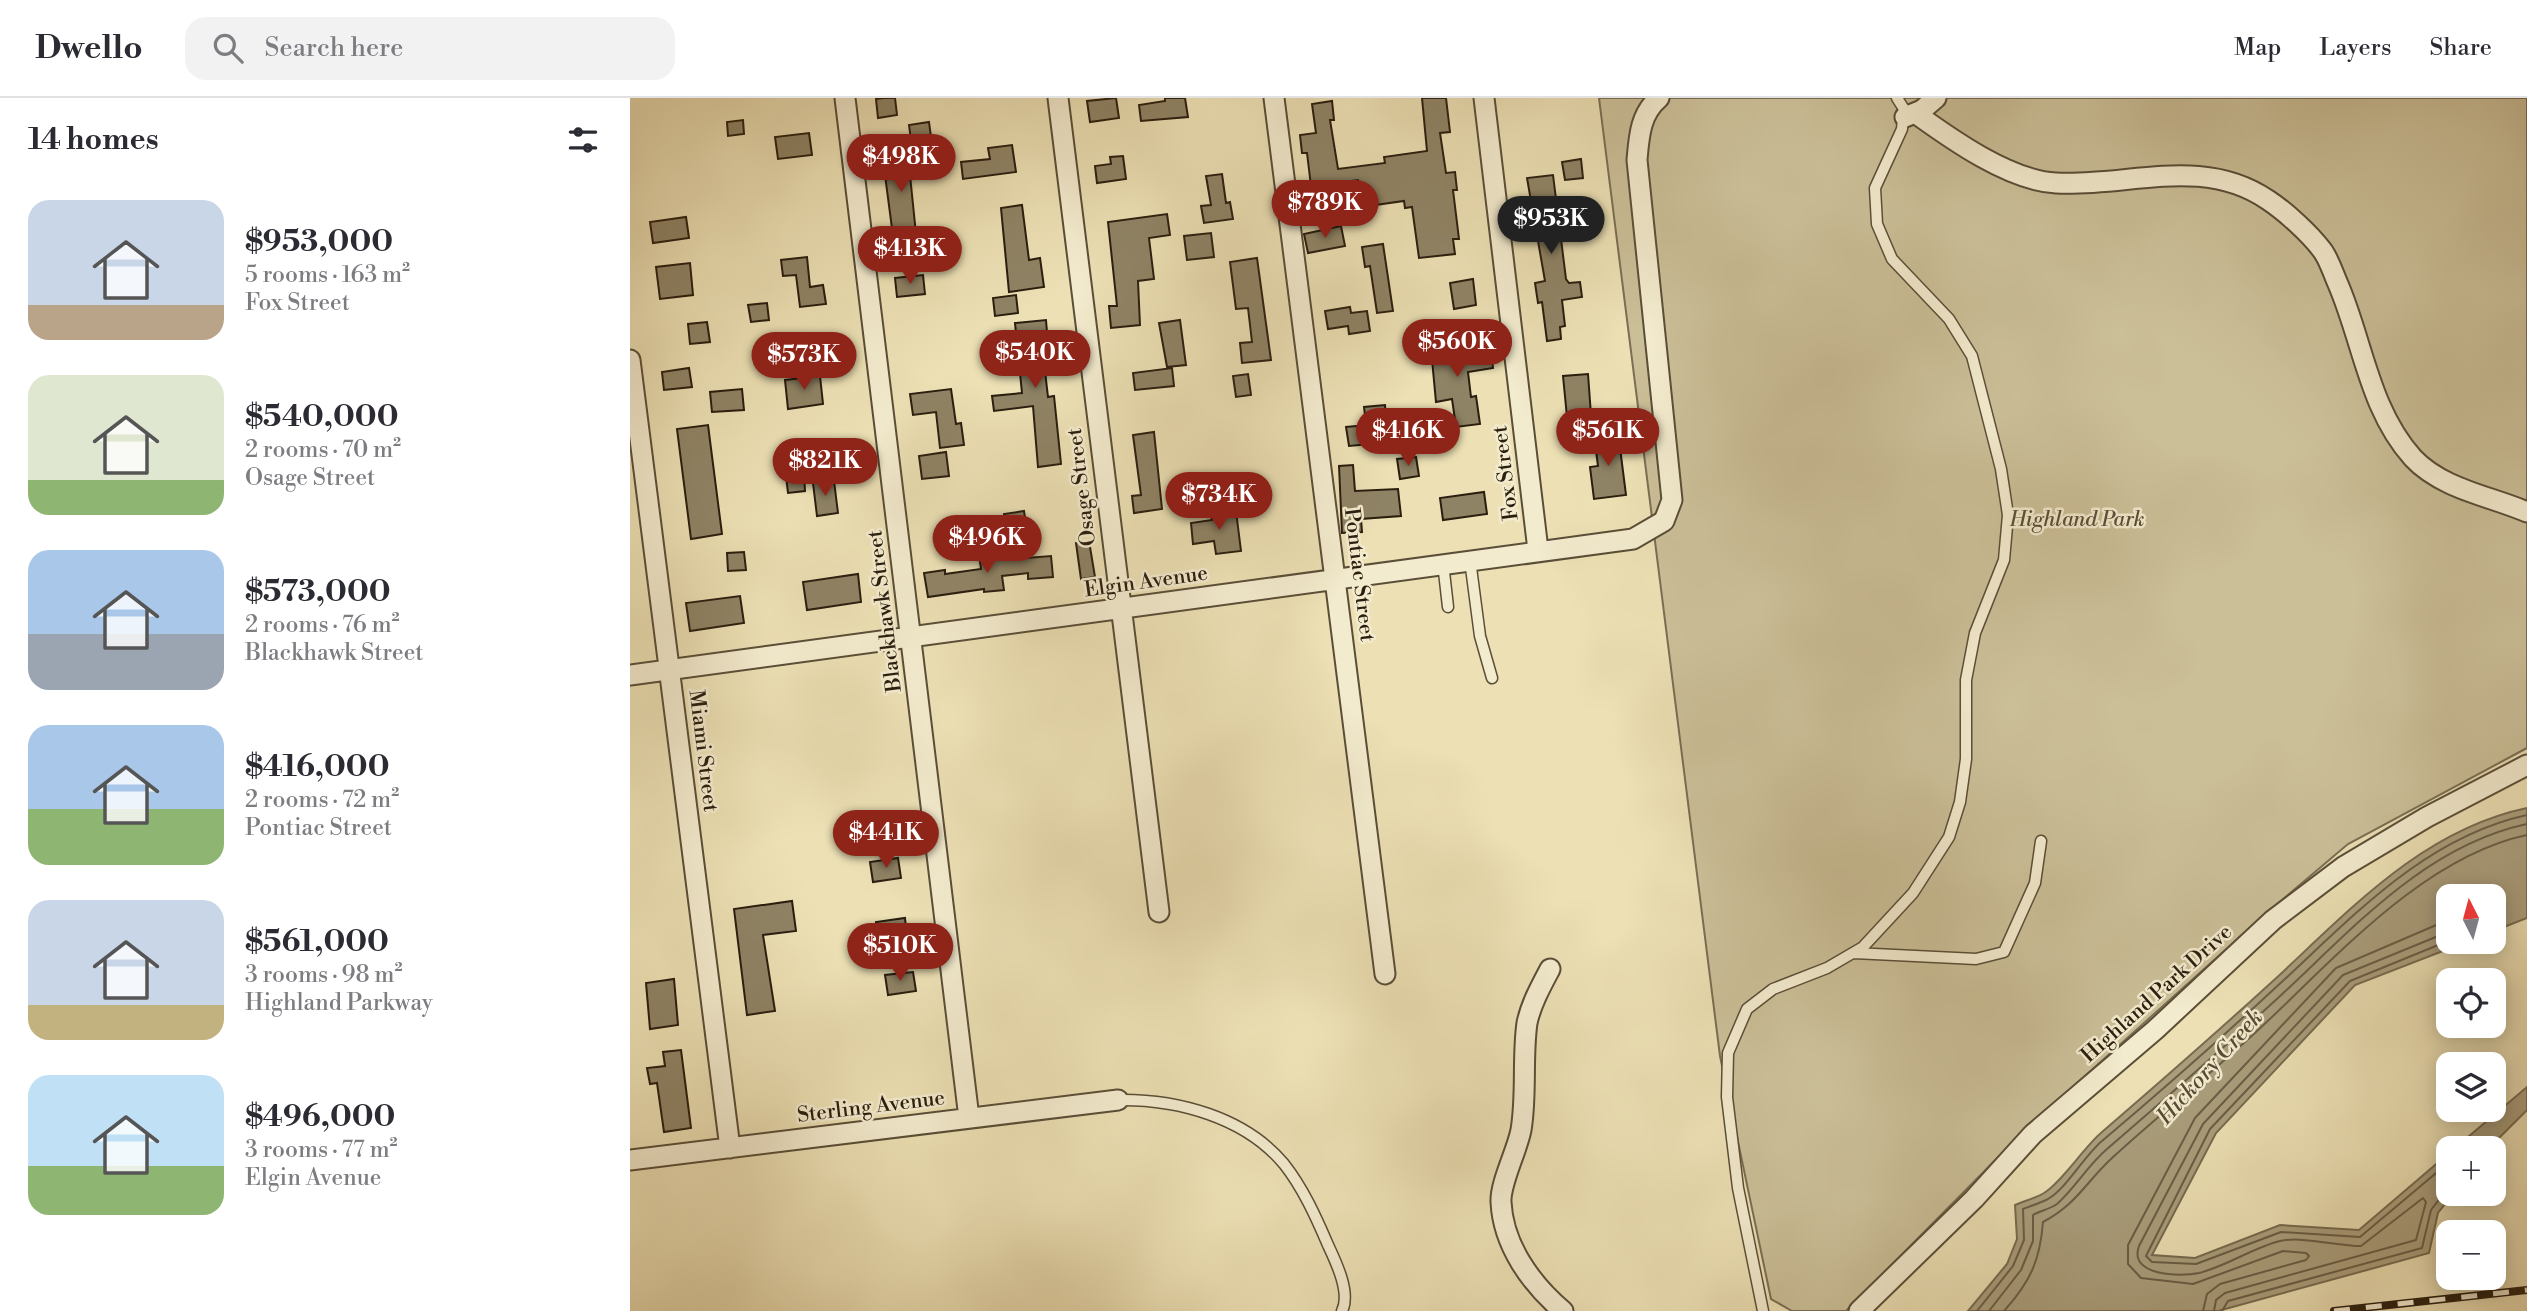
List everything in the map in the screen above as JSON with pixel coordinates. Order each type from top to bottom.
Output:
[{"type":"street","name":"Blackhawk Street","points":[[845,98],[969,1118]]},
{"type":"street","name":"Osage Street","points":[[1058,98],[1119,610],[1159,912]]},
{"type":"street","name":"Pontiac Street","points":[[1274,98],[1337,577],[1385,974]]},
{"type":"street","name":"Fox Street","points":[[1484,98],[1538,550]]},
{"type":"street","name":"Elgin Avenue","points":[[630,675],[1633,538],[1664,521],[1672,500],[1637,160],[1639,129],[1658,98]]},
{"type":"street","points":[[1936,98],[1907,120],[2012,171],[2053,184],[2126,180],[2183,173],[2230,181],[2268,200],[2323,251],[2345,301],[2371,385],[2389,425],[2414,459],[2449,484],[2527,512]]},
{"type":"street","name":"Miami Street","points":[[630,360],[730,1149]]},
{"type":"street","name":"Highland Park Drive","points":[[1859,1311],[1974,1199],[2033,1134],[2155,1030],[2273,920],[2343,867],[2427,817],[2527,765]]},
{"type":"street","points":[[1550,969],[1537,992],[1527,1023],[1527,1084],[1521,1130],[1501,1200],[1506,1228],[1519,1261],[1549,1299],[1563,1311]]},
{"type":"street","name":"Sterling Avenue","points":[[630,1160],[1118,1100]]},
{"type":"lane","points":[[1773,1311],[1763,1308],[1738,1188],[1727,1097],[1728,1053],[1747,1009],[1773,989],[1827,968],[1863,947],[1913,893],[1949,837],[1960,802],[1966,759],[1966,680],[1975,633],[2004,560],[2008,515],[1993,431],[1972,356],[1949,319],[1892,259],[1877,224],[1875,188],[1907,120],[1905,109],[1897,98]]},
{"type":"lane","points":[[1470,559],[1480,636],[1492,678]]},
{"type":"lane","points":[[1443,563],[1448,607]]},
{"type":"lane","points":[[1853,953],[1976,959],[2004,952],[2035,883],[2041,841]]},
{"type":"lane","points":[[1118,1100],[1170,1105],[1210,1115],[1249,1132],[1284,1164],[1313,1212],[1338,1270],[1344,1289],[1342,1311]]},
{"type":"green space","name":"Highland Park","points":[[1599,98],[2527,98],[2527,748],[2348,844],[2262,917],[2026,1129],[1846,1311],[1792,1311],[1771,1299],[1720,1056]]},
{"type":"water","name":"Hickory Creek","points":[[2527,808],[2527,918],[2506,926],[2506,884],[2436,884],[2436,954],[2355,985],[2216,1133],[2152,1255],[2195,1258],[2280,1225],[2359,1230],[2436,1164],[2436,1206],[2444,1206],[2438,1213],[2429,1253],[2218,1311],[1968,1311],[2007,1264],[2017,1239],[2015,1205],[2051,1188],[2102,1132],[2389,876],[2454,834],[2489,819]]},
{"type":"water","points":[[2527,1087],[2527,1110],[2501,1136],[2469,1136],[2486,1122],[2506,1122],[2506,1105]]},
{"type":"building","points":[[895,98],[897,115],[878,118],[876,99]]},
{"type":"building","points":[[1116,98],[1119,118],[1090,122],[1087,101]]},
{"type":"building","points":[[1165,98],[1185,98],[1188,117],[1141,121],[1139,105],[1165,101]]},
{"type":"building","points":[[1422,98],[1446,98],[1450,132],[1440,133],[1446,173],[1455,172],[1457,190],[1453,190],[1459,239],[1453,239],[1455,254],[1419,258],[1412,207],[1405,208],[1404,201],[1361,207],[1358,180],[1311,186],[1307,153],[1302,153],[1300,135],[1316,133],[1312,104],[1332,101],[1334,120],[1330,120],[1338,169],[1385,163],[1384,157],[1427,151]]},
{"type":"building","points":[[743,120],[744,134],[728,136],[727,122]]},
{"type":"building","points":[[929,122],[931,137],[911,140],[909,125]]},
{"type":"building","points":[[809,133],[812,155],[778,159],[775,137]]},
{"type":"building","points":[[1012,145],[1016,172],[963,179],[961,162],[990,159],[988,148]]},
{"type":"building","points":[[1123,156],[1126,179],[1097,183],[1095,166],[1111,164],[1110,157]]},
{"type":"building","points":[[915,157],[917,174],[910,175],[916,234],[893,236],[883,160]]},
{"type":"building","points":[[1581,159],[1583,178],[1565,180],[1562,162]]},
{"type":"building","points":[[1222,174],[1226,203],[1230,202],[1233,219],[1204,223],[1201,206],[1211,205],[1206,176]]},
{"type":"building","points":[[1553,175],[1566,279],[1569,283],[1580,282],[1582,297],[1562,300],[1565,326],[1560,327],[1561,339],[1547,341],[1542,302],[1538,303],[1535,283],[1545,281],[1527,178]]},
{"type":"building","points":[[1022,205],[1029,260],[1040,258],[1044,287],[1009,292],[1001,208]]},
{"type":"building","points":[[1167,214],[1170,235],[1149,238],[1154,279],[1138,281],[1140,325],[1111,328],[1109,306],[1117,306],[1108,222]]},
{"type":"building","points":[[686,217],[689,238],[653,243],[650,222]]},
{"type":"building","points":[[1341,226],[1345,246],[1308,253],[1304,234]]},
{"type":"building","points":[[1211,233],[1214,257],[1187,260],[1184,236]]},
{"type":"building","points":[[1383,244],[1393,311],[1377,313],[1370,266],[1365,267],[1362,247]]},
{"type":"building","points":[[807,257],[810,287],[823,285],[826,304],[800,307],[796,275],[783,276],[781,260]]},
{"type":"building","points":[[1257,258],[1271,360],[1242,363],[1240,343],[1252,342],[1248,308],[1236,309],[1230,262]]},
{"type":"building","points":[[690,263],[693,295],[660,299],[656,267]]},
{"type":"building","points":[[923,275],[925,294],[897,297],[895,278]]},
{"type":"building","points":[[1473,279],[1476,305],[1454,309],[1450,283]]},
{"type":"building","points":[[1016,295],[1018,313],[995,316],[993,298]]},
{"type":"building","points":[[767,303],[769,320],[751,322],[748,305]]},
{"type":"building","points":[[1350,307],[1351,313],[1367,311],[1370,331],[1349,334],[1348,326],[1328,329],[1325,311]]},
{"type":"building","points":[[1046,320],[1050,370],[1045,371],[1048,397],[1054,396],[1061,464],[1038,467],[1033,406],[994,411],[992,396],[1022,393],[1015,323]]},
{"type":"building","points":[[1180,320],[1186,365],[1167,367],[1159,323]]},
{"type":"building","points":[[707,322],[710,342],[690,344],[688,324]]},
{"type":"building","points":[[1450,336],[1452,356],[1491,351],[1493,368],[1468,372],[1471,397],[1476,396],[1480,424],[1456,427],[1452,399],[1436,402],[1430,338]]},
{"type":"building","points":[[791,340],[794,362],[765,366],[762,344]]},
{"type":"building","points":[[689,368],[692,387],[664,390],[662,372]]},
{"type":"building","points":[[1172,368],[1174,386],[1135,390],[1133,373]]},
{"type":"building","points":[[1248,374],[1251,395],[1236,397],[1233,376]]},
{"type":"building","points":[[1588,374],[1591,415],[1567,417],[1563,376]]},
{"type":"building","points":[[820,376],[823,404],[788,409],[785,380]]},
{"type":"building","points":[[742,389],[744,410],[712,412],[710,392]]},
{"type":"building","points":[[951,389],[956,424],[961,423],[964,445],[940,448],[936,412],[913,415],[910,394]]},
{"type":"building","points":[[1385,405],[1386,420],[1366,423],[1364,407]]},
{"type":"building","points":[[708,425],[722,534],[691,539],[677,429]]},
{"type":"building","points":[[1368,425],[1370,444],[1349,446],[1346,427]]},
{"type":"building","points":[[1154,432],[1162,509],[1134,513],[1132,496],[1141,495],[1133,435]]},
{"type":"building","points":[[1618,432],[1626,495],[1594,499],[1590,467],[1598,466],[1594,435]]},
{"type":"building","points":[[946,452],[949,476],[922,479],[919,456]]},
{"type":"building","points":[[1416,457],[1419,476],[1400,479],[1397,459]]},
{"type":"building","points":[[1353,465],[1355,491],[1398,489],[1401,516],[1361,519],[1362,532],[1342,533],[1339,466]]},
{"type":"building","points":[[804,474],[805,491],[788,493],[786,476]]},
{"type":"building","points":[[834,481],[838,513],[817,516],[813,483]]},
{"type":"building","points":[[1484,492],[1487,514],[1443,520],[1440,498]]},
{"type":"building","points":[[1024,511],[1027,531],[1006,534],[1004,514]]},
{"type":"building","points":[[1236,511],[1241,551],[1216,554],[1214,541],[1193,544],[1191,523],[1212,520],[1211,514]]},
{"type":"building","points":[[1089,541],[1095,577],[1081,579],[1076,543]]},
{"type":"building","points":[[999,551],[1000,560],[1051,556],[1053,577],[1028,579],[1028,573],[1002,576],[1004,590],[984,592],[984,589],[928,597],[924,573],[945,570],[945,574],[981,569],[979,554]]},
{"type":"building","points":[[744,552],[746,570],[728,571],[727,553]]},
{"type":"building","points":[[858,574],[861,602],[807,610],[803,582]]},
{"type":"building","points":[[740,596],[744,623],[690,631],[686,603]]},
{"type":"building","points":[[898,858],[901,878],[873,882],[870,862]]},
{"type":"building","points":[[792,901],[796,931],[763,935],[775,1011],[747,1015],[734,909]]},
{"type":"building","points":[[905,918],[907,938],[879,942],[876,922]]},
{"type":"building","points":[[913,972],[916,991],[888,995],[885,975]]},
{"type":"building","points":[[674,979],[678,1025],[650,1029],[646,983]]},
{"type":"building","points":[[681,1050],[691,1128],[664,1132],[657,1083],[650,1084],[647,1068],[665,1066],[663,1052]]},
{"type":"railway","points":[[2334,1311],[2527,1290]]}]
